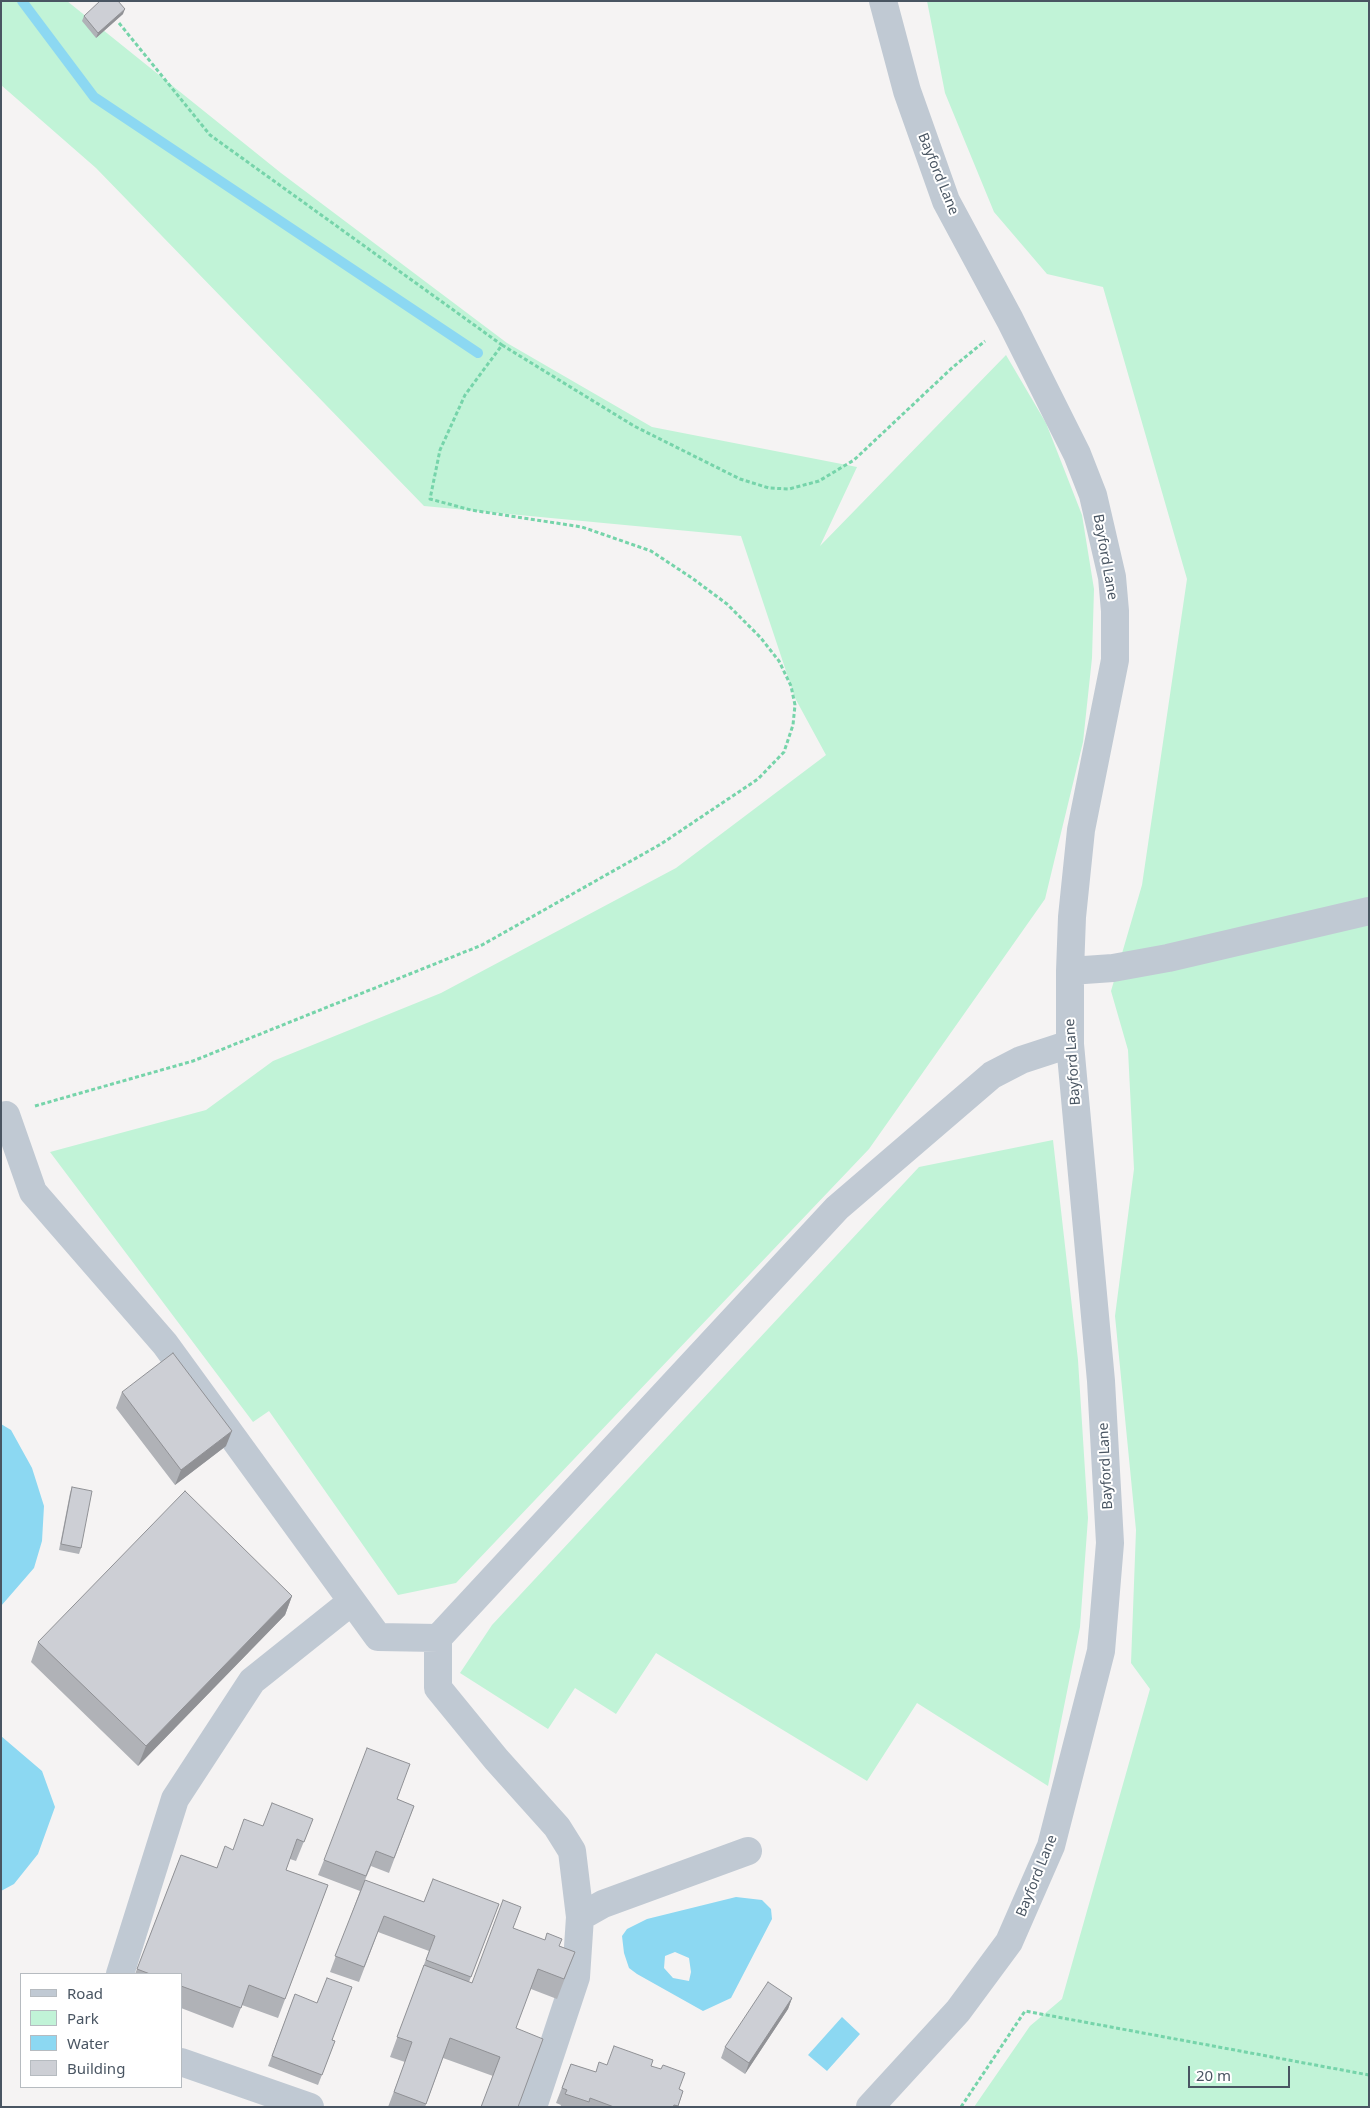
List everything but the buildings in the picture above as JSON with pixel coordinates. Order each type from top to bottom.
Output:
[{"type":"street","name":"Bayford Lane","points":[[870,2107],[958,2011],[1009,1942],[1051,1846],[1101,1651],[1110,1543],[1108,1477],[1101,1381],[1070,1044],[1070,971],[1072,916],[1081,830],[1115,660],[1115,611],[1112,577],[1093,495],[1077,454],[1010,320],[946,201],[907,91],[883,1]]},
{"type":"street","points":[[1070,971],[1113,968],[1168,958],[1369,911]]},
{"type":"street","points":[[533,2107],[576,1977],[580,1917],[572,1851],[557,1826],[496,1759],[438,1688],[438,1638],[837,1208],[992,1075],[1022,1060],[1070,1044]]},
{"type":"street","points":[[6,1115],[33,1192],[165,1344],[378,1637],[438,1638]]},
{"type":"street","points":[[120,1973],[175,1799],[252,1681],[351,1602]]},
{"type":"street","points":[[580,1917],[603,1904],[748,1851]]},
{"type":"street","points":[[182,2062],[310,2107]]},
{"type":"path","points":[[119,23],[210,135],[502,345],[634,426],[740,479],[769,488],[789,489],[818,481],[854,460],[953,367],[1010,320]]},
{"type":"path","points":[[6,1115],[193,1061],[482,945],[660,844],[758,779],[784,752],[793,725],[795,705],[790,686],[779,661],[760,637],[728,604],[692,578],[651,551],[582,527],[471,510],[430,499],[440,450],[465,395],[502,345]]},
{"type":"path","points":[[961,2107],[1025,2011],[1369,2075]]},
{"type":"green space","points":[[1,1],[67,1],[281,173],[507,343],[652,427],[857,467],[820,546],[1006,355],[1046,423],[1082,515],[1094,589],[1092,658],[1083,742],[1045,899],[869,1149],[456,1583],[398,1595],[269,1411],[253,1422],[50,1152],[206,1110],[273,1061],[441,993],[676,868],[826,755],[795,698],[741,536],[424,506],[96,168],[1,85]]},
{"type":"green space","points":[[927,1],[1369,1],[1369,2107],[974,2107],[1030,2026],[1062,1999],[1150,1689],[1131,1663],[1136,1530],[1115,1316],[1134,1169],[1128,1050],[1111,991],[1142,885],[1187,579],[1103,287],[1047,274],[994,212],[945,93]]},
{"type":"green space","points":[[1053,1140],[1078,1360],[1088,1518],[1080,1627],[1048,1786],[917,1703],[867,1781],[656,1653],[616,1714],[575,1688],[548,1729],[460,1673],[492,1625],[919,1167]]},
{"type":"water","points":[[1,1424],[11,1430],[32,1468],[44,1506],[42,1541],[34,1568],[1,1606]]},
{"type":"water","points":[[1,1736],[42,1771],[55,1807],[38,1854],[14,1884],[1,1891]]},
{"type":"water","points":[[736,1897],[762,1900],[771,1909],[772,1919],[731,1998],[703,2011],[629,1968],[624,1953],[622,1936],[627,1929],[647,1919]],"holes":[[[675,1952],[689,1958],[691,1972],[689,1981],[673,1978],[664,1968],[665,1956]]]},
{"type":"water","points":[[842,2017],[860,2034],[827,2071],[808,2055]]},
{"type":"waterway","points":[[22,1],[94,97],[478,353]]}]
